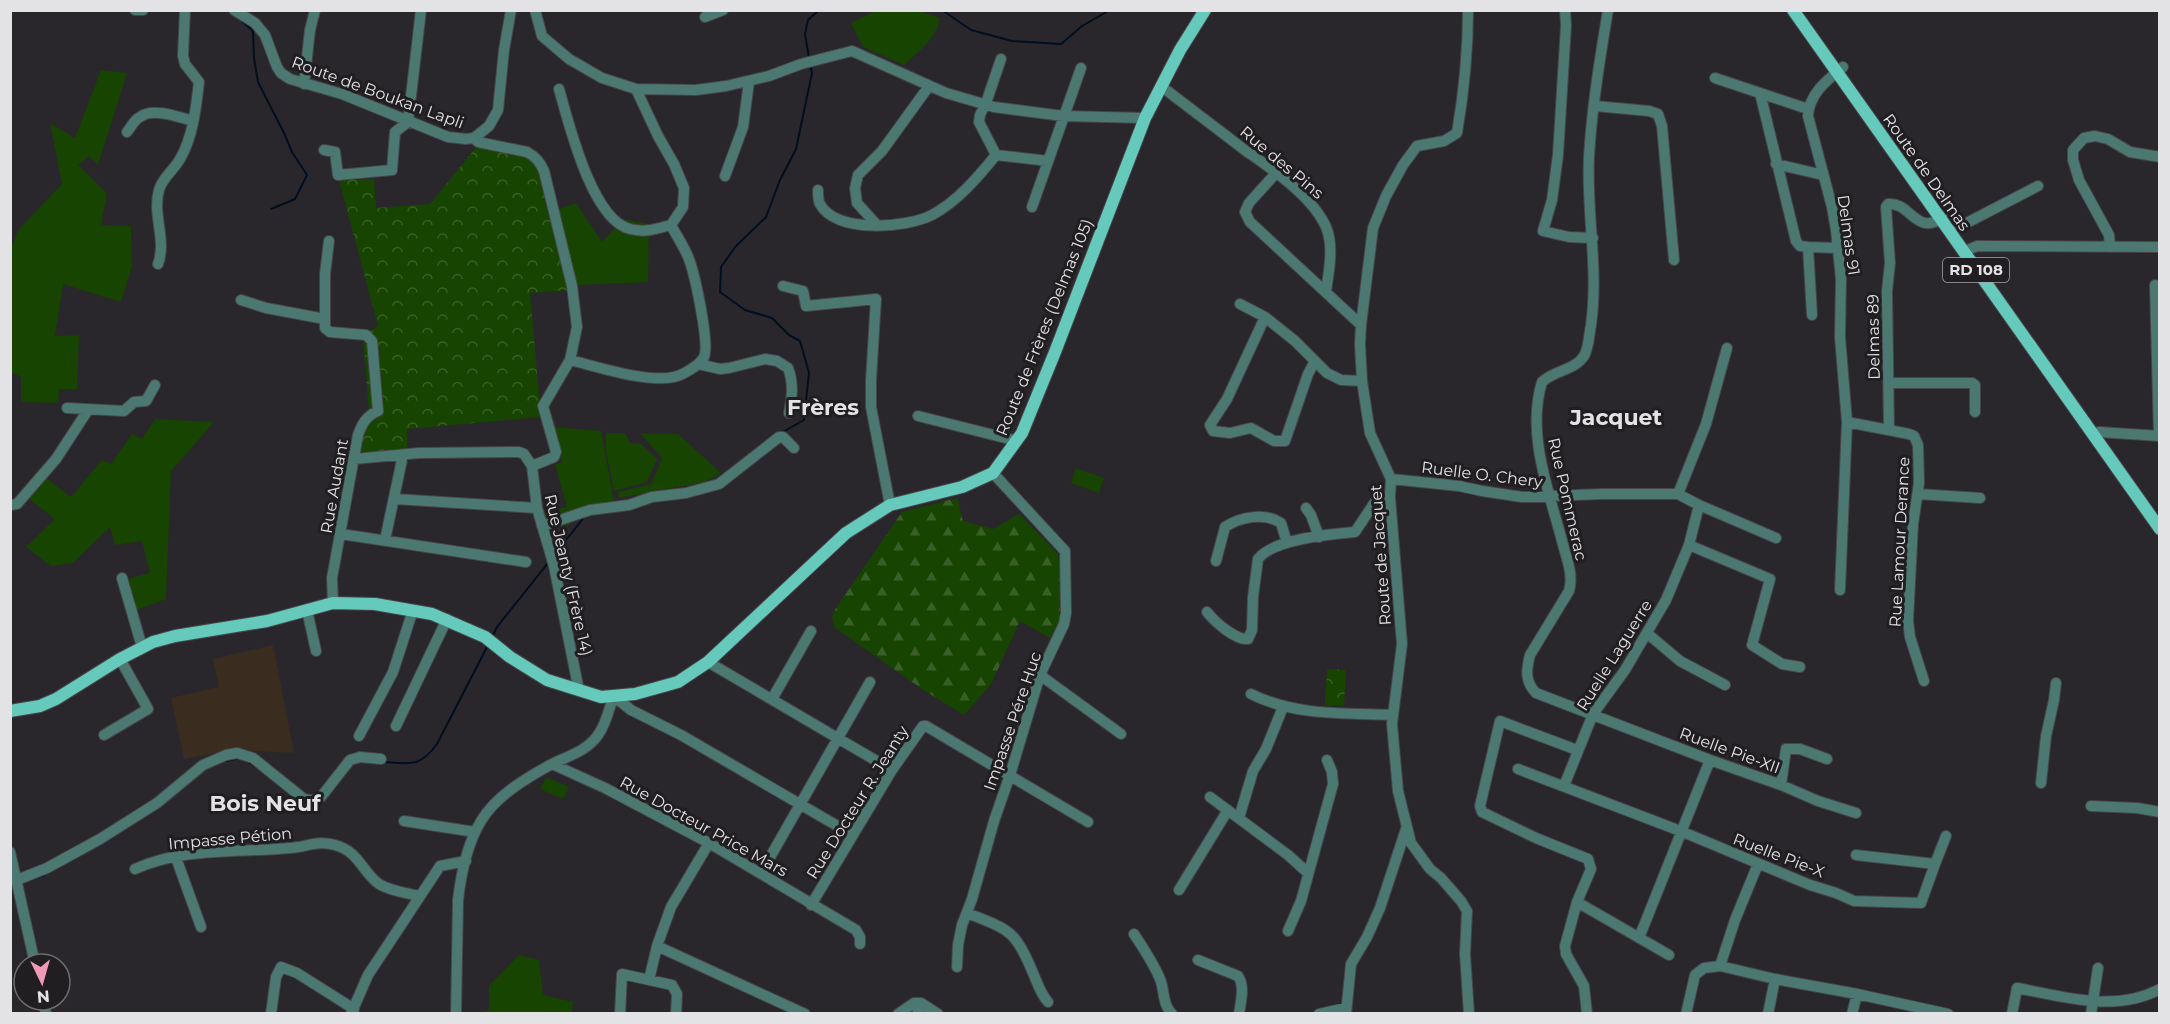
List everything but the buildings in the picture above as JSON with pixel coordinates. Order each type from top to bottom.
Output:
[{"type":"main road","name":"Route de Frères (Delmas 105)","points":[[10,711],[40,706],[56,699],[120,658],[142,646],[162,639],[267,621],[333,603],[375,604],[413,610],[447,619],[490,641],[547,680],[601,697],[651,691],[678,682],[708,662],[839,538],[890,505],[962,487],[993,473],[1017,441],[1055,352],[1145,118],[1180,50],[1205,10]]},
{"type":"main road","name":"Route de Delmas","points":[[1793,10],[1840,70]]},
{"type":"main road","name":"Route de Delmas","points":[[1802,10],[1840,70],[1943,218],[2160,518]]},
{"type":"main road","name":"Route de Delmas","points":[[1943,218],[1955,229],[1966,250],[2160,529]]},
{"type":"street","points":[[135,10],[143,10]]},
{"type":"street","points":[[158,264],[162,248],[159,189],[181,157],[193,121],[199,82],[185,64],[183,56],[185,10]]},
{"type":"street","name":"Route de Boukan Lapli","points":[[234,10],[255,23],[265,35],[281,73],[290,80],[342,94],[448,137],[466,140],[474,138],[478,142],[527,152],[534,156],[544,171],[572,286],[577,327],[570,360],[543,406],[556,448],[555,456],[532,466]]},
{"type":"street","points":[[304,84],[310,30],[315,10]]},
{"type":"street","points":[[324,150],[335,152],[338,175],[392,170],[395,132],[408,122],[421,10]]},
{"type":"street","points":[[474,138],[489,126],[498,110],[511,10]]},
{"type":"street","points":[[535,10],[542,36],[569,59],[602,78],[636,89],[696,90],[749,82],[801,64],[852,51],[958,98],[1063,116],[1145,118]]},
{"type":"street","points":[[705,17],[723,10]]},
{"type":"street","name":"Route de Jacquet","points":[[1468,10],[1464,93],[1457,133],[1444,141],[1417,146],[1402,165],[1386,196],[1373,228],[1360,344],[1362,381],[1370,433],[1391,478],[1390,497],[1402,644],[1393,715],[1398,791],[1411,843],[1430,869],[1444,881],[1467,911],[1465,954],[1469,1014]]},
{"type":"street","points":[[1565,10],[1558,155],[1552,201],[1543,231],[1569,237],[1593,238]]},
{"type":"street","name":"Rue Pommerac","points":[[1593,714],[1536,693],[1528,681],[1527,666],[1530,655],[1571,584],[1568,562],[1538,450],[1538,405],[1542,382],[1548,376],[1575,365],[1584,356],[1588,345],[1593,299],[1589,156],[1608,10]]},
{"type":"street","points":[[996,155],[979,122],[1000,59]]},
{"type":"street","points":[[1032,207],[1081,68]]},
{"type":"street","points":[[1715,78],[1808,109],[1814,95],[1840,70]]},
{"type":"street","points":[[725,176],[743,127],[749,82]]},
{"type":"street","points":[[877,225],[857,203],[855,188],[858,175],[882,151],[929,86]]},
{"type":"street","name":"Rue des Pins","points":[[1161,86],[1276,173],[1308,201],[1320,215],[1327,229],[1330,247],[1326,291]]},
{"type":"street","points":[[560,90],[589,182],[608,215],[627,229],[648,232],[671,225],[683,207],[684,188],[636,89]]},
{"type":"street","points":[[1760,93],[1796,243],[1808,247],[1838,248]]},
{"type":"street","points":[[1595,106],[1649,111],[1658,114],[1662,126],[1674,260]]},
{"type":"street","name":"Delmas 91","points":[[1808,109],[1810,129],[1832,207],[1841,279],[1841,358],[1847,422],[1840,590]]},
{"type":"street","points":[[127,132],[139,117],[147,114],[170,115],[193,121]]},
{"type":"street","points":[[2110,247],[2109,235],[2074,169],[2073,150],[2086,137],[2101,137],[2130,152],[2160,157]]},
{"type":"street","points":[[818,190],[819,203],[829,214],[853,225],[910,222],[932,215],[974,182],[996,155]]},
{"type":"street","points":[[996,155],[1047,161]]},
{"type":"street","points":[[1776,164],[1823,175]]},
{"type":"street","points":[[1276,173],[1249,203],[1245,212],[1250,222],[1361,325]]},
{"type":"street","points":[[1955,229],[2038,186]]},
{"type":"street","name":"Delmas 89","points":[[1889,429],[1887,291],[1890,254],[1886,207],[1888,204],[1896,204],[1923,224],[1943,218]]},
{"type":"street","points":[[570,360],[628,374],[661,378],[675,377],[698,364],[705,354],[704,329],[690,261],[671,225]]},
{"type":"street","points":[[241,300],[325,319],[325,274],[329,241]]},
{"type":"street","points":[[1966,250],[1977,246],[2160,248]]},
{"type":"street","points":[[1808,247],[1812,315]]},
{"type":"street","points":[[2099,432],[2159,436],[2156,285]]},
{"type":"street","points":[[783,286],[803,291],[806,306],[876,299],[871,380],[872,407],[890,505]]},
{"type":"street","points":[[1240,304],[1265,317],[1295,341],[1327,373],[1341,380],[1362,381]]},
{"type":"street","points":[[1265,317],[1227,399],[1210,425],[1213,431],[1230,433],[1251,428],[1274,441],[1285,441],[1308,374],[1315,361]]},
{"type":"street","name":"Rue Audant","points":[[325,319],[325,328],[330,332],[366,335],[372,341],[378,411],[370,414],[362,423],[332,578],[333,603]]},
{"type":"street","points":[[1678,494],[1706,424],[1727,348]]},
{"type":"street","points":[[698,364],[720,369],[765,358],[777,361],[788,368],[792,380],[793,394],[789,413]]},
{"type":"street","points":[[1889,382],[1972,383],[1975,385],[1975,412]]},
{"type":"street","points":[[67,408],[124,411],[134,402],[146,402],[155,385]]},
{"type":"street","points":[[10,505],[17,504],[56,459],[88,410]]},
{"type":"street","points":[[918,416],[1017,441]]},
{"type":"street","name":"Rue Lamour Derance","points":[[1847,422],[1910,434],[1918,445],[1918,494],[1913,524],[1908,621],[1910,636],[1924,681]]},
{"type":"street","points":[[542,526],[590,510],[629,505],[652,497],[686,493],[719,484],[779,437],[783,437],[794,448]]},
{"type":"street","points":[[354,459],[419,453],[519,452],[524,454],[532,466]]},
{"type":"street","points":[[385,540],[403,455]]},
{"type":"street","name":"Rue Jeanty (Frère 14)","points":[[532,466],[537,508],[554,566],[579,691]]},
{"type":"street","name":"Impasse Pére Huc","points":[[957,967],[958,945],[967,913],[1040,675],[1060,633],[1066,613],[1065,551],[993,473]]},
{"type":"street","name":"Ruelle O. Chery","points":[[1391,478],[1459,486],[1522,497],[1678,494],[1776,538]]},
{"type":"street","points":[[1918,494],[1980,498]]},
{"type":"street","points":[[1207,612],[1215,621],[1240,638],[1250,637],[1258,559],[1265,552],[1287,543],[1355,532],[1375,502],[1390,497]]},
{"type":"street","points":[[394,499],[537,508]]},
{"type":"street","name":"Ruelle Laguerre","points":[[1564,786],[1593,714],[1625,670],[1666,600],[1689,545],[1699,505]]},
{"type":"street","points":[[1306,508],[1319,537]]},
{"type":"street","points":[[1216,561],[1225,527],[1239,519],[1276,519],[1281,523],[1287,543]]},
{"type":"street","points":[[341,534],[526,562]]},
{"type":"street","points":[[1689,545],[1770,579],[1752,645],[1782,664],[1800,667]]},
{"type":"street","points":[[123,578],[142,646]]},
{"type":"street","points":[[307,610],[316,651]]},
{"type":"street","points":[[359,735],[393,672],[413,610]]},
{"type":"street","points":[[396,726],[447,619]]},
{"type":"street","points":[[772,699],[811,631]]},
{"type":"street","points":[[1648,634],[1680,661],[1725,686]]},
{"type":"street","points":[[104,735],[148,709],[120,658]]},
{"type":"street","points":[[708,662],[892,770]]},
{"type":"street","points":[[1040,675],[1121,734]]},
{"type":"street","points":[[761,873],[870,682]]},
{"type":"street","points":[[2041,783],[2046,736],[2056,683]]},
{"type":"street","points":[[1251,694],[1283,707],[1318,712],[1393,715]]},
{"type":"street","points":[[456,1014],[458,900],[475,832],[482,819],[500,798],[552,764],[581,751],[598,736],[614,697],[631,710],[681,735],[853,835]]},
{"type":"street","points":[[1239,818],[1252,771],[1266,749],[1283,707]]},
{"type":"street","name":"Ruelle Pie-XII","points":[[1593,714],[1818,801],[1856,813]]},
{"type":"street","points":[[1577,750],[1502,720],[1499,722],[1480,806],[1482,812],[1536,838],[1588,859],[1591,870],[1577,902],[1565,951],[1584,986],[1587,1014]]},
{"type":"street","name":"Rue Docteur R. Jeanty","points":[[811,905],[892,770],[920,728],[926,726],[1088,822]]},
{"type":"street","points":[[1781,785],[1786,749],[1800,749],[1827,759]]},
{"type":"street","points":[[17,880],[100,839],[157,803],[203,765],[226,755],[246,755],[309,800],[321,797],[350,760],[360,757],[381,759]]},
{"type":"street","points":[[1288,931],[1301,901],[1333,784],[1332,772],[1327,760]]},
{"type":"street","points":[[1639,938],[1710,760]]},
{"type":"street","name":"Rue Docteur Price Mars","points":[[552,764],[709,843],[761,873],[856,930],[860,937],[860,944]]},
{"type":"street","name":"Ruelle Pie-X","points":[[1518,769],[1854,901],[1919,904],[1935,864]]},
{"type":"street","points":[[1210,796],[1308,873]]},
{"type":"street","points":[[2091,806],[2137,808],[2160,812]]},
{"type":"street","points":[[1179,890],[1228,810]]},
{"type":"street","points":[[404,821],[475,832]]},
{"type":"street","points":[[1319,1014],[1346,1011],[1351,964],[1367,938],[1380,908],[1407,829]]},
{"type":"street","points":[[1856,855],[1935,864],[1946,836]]},
{"type":"street","name":"Impasse Pétion","points":[[135,869],[175,855],[252,849],[292,849],[319,842],[336,845],[353,853],[365,870],[380,884],[419,896]]},
{"type":"street","points":[[649,980],[657,946],[671,907],[709,843]]},
{"type":"street","points":[[10,852],[32,952]]},
{"type":"street","points":[[175,855],[201,927]]},
{"type":"street","points":[[271,1014],[276,977],[281,967],[312,981],[352,1011],[368,975],[440,866],[466,861]]},
{"type":"street","points":[[1720,966],[1735,920],[1758,864]]},
{"type":"street","points":[[1577,902],[1669,955]]},
{"type":"street","points":[[967,913],[1007,929],[1018,940],[1041,994],[1048,1002]]},
{"type":"street","points":[[1134,934],[1152,960],[1161,982],[1165,1004],[1172,1014]]},
{"type":"street","points":[[657,946],[805,1014]]},
{"type":"street","points":[[1198,960],[1238,976],[1242,988],[1239,1014]]},
{"type":"street","points":[[1686,1014],[1695,975],[1704,968],[1720,966],[1948,1014]]},
{"type":"street","points":[[2091,1014],[2098,968]]},
{"type":"street","points":[[620,1014],[622,974],[672,985],[677,994],[676,1014]]},
{"type":"street","points":[[1768,1014],[1775,979]]},
{"type":"street","points":[[2012,1014],[2017,988],[2104,1003],[2123,1001],[2160,989]]},
{"type":"street","points":[[1852,1014],[1857,994]]},
{"type":"street","points":[[914,1003],[920,1014]]},
{"type":"street","points":[[898,1014],[914,1003],[921,1003],[938,1014]]},
{"type":"shaded area","points":[[273,645],[294,753],[253,751],[241,748],[184,759],[171,698],[219,687],[213,659]]},
{"type":"green space","points":[[875,11],[922,12],[940,18],[931,38],[904,65],[863,47],[851,23]]},
{"type":"green space","points":[[101,70],[127,73],[98,165],[89,156],[78,165],[107,193],[101,225],[131,226],[132,266],[121,302],[63,284],[55,336],[79,335],[77,389],[59,389],[58,403],[21,402],[21,377],[11,372],[11,248],[19,229],[62,184],[50,123],[75,138]]},
{"type":"green space","points":[[478,145],[530,157],[540,173],[545,202],[570,290],[530,293],[541,417],[407,429],[407,452],[358,455],[369,413],[363,336],[378,326],[339,180],[374,179],[376,208],[430,204]]},
{"type":"green space","points":[[576,203],[602,242],[623,219],[649,224],[648,282],[576,285],[557,210]]},
{"type":"green space","points":[[155,419],[214,422],[171,471],[166,599],[136,610],[127,579],[150,573],[142,541],[115,545],[110,527],[73,563],[51,566],[26,547],[55,519],[28,498],[46,478],[71,497],[102,460],[111,464],[132,434],[142,439]]},
{"type":"green space","points":[[553,427],[601,431],[614,501],[584,512],[569,525],[545,526],[542,513],[567,507],[555,464],[562,462]]},
{"type":"green space","points":[[606,433],[625,433],[630,443],[641,444],[657,459],[647,482],[614,491],[606,451]]},
{"type":"green space","points":[[640,433],[678,434],[721,473],[705,482],[619,498],[618,492],[651,484],[662,458]]},
{"type":"green space","points":[[1076,468],[1104,478],[1099,493],[1071,483]]},
{"type":"green space","points":[[957,498],[963,521],[993,529],[1019,514],[1058,554],[1062,587],[1062,616],[1050,638],[1020,621],[991,684],[964,715],[925,691],[834,627],[832,617],[902,512]]},
{"type":"green space","points":[[1327,669],[1346,670],[1344,706],[1325,705]]},
{"type":"green space","points":[[546,777],[569,787],[563,799],[540,789]]},
{"type":"green space","points":[[519,955],[539,960],[543,995],[573,1002],[572,1013],[485,1013],[489,1009],[489,986]]},
{"type":"waterway","points":[[809,58],[805,34],[808,20],[819,10]]},
{"type":"waterway","points":[[942,10],[971,30],[1012,41],[1061,44],[1082,26],[1110,10]]},
{"type":"waterway","points":[[242,21],[253,31],[258,82],[292,152],[307,175],[295,199],[271,209]]},
{"type":"waterway","points":[[781,433],[804,420],[809,373],[800,341],[789,335],[772,318],[745,310],[720,292],[721,267],[736,246],[766,217],[780,180],[796,149],[812,73],[810,64]]},
{"type":"waterway","points":[[555,554],[585,516]]},
{"type":"waterway","points":[[492,637],[497,627],[548,563]]},
{"type":"waterway","points":[[385,762],[415,762],[431,751],[437,744],[488,645]]},
{"type":"waterway","points":[[225,761],[240,758]]},
{"type":"waterway","points":[[245,760],[258,768]]},
{"type":"waterway","points":[[274,781],[295,798]]},
{"type":"waterway","points":[[27,881],[44,875]]},
{"type":"district","name":"Frères","points":[[823,407]]},
{"type":"district","name":"Jacquet","points":[[1616,417]]},
{"type":"district","name":"Bois Neuf","points":[[265,803]]}]
